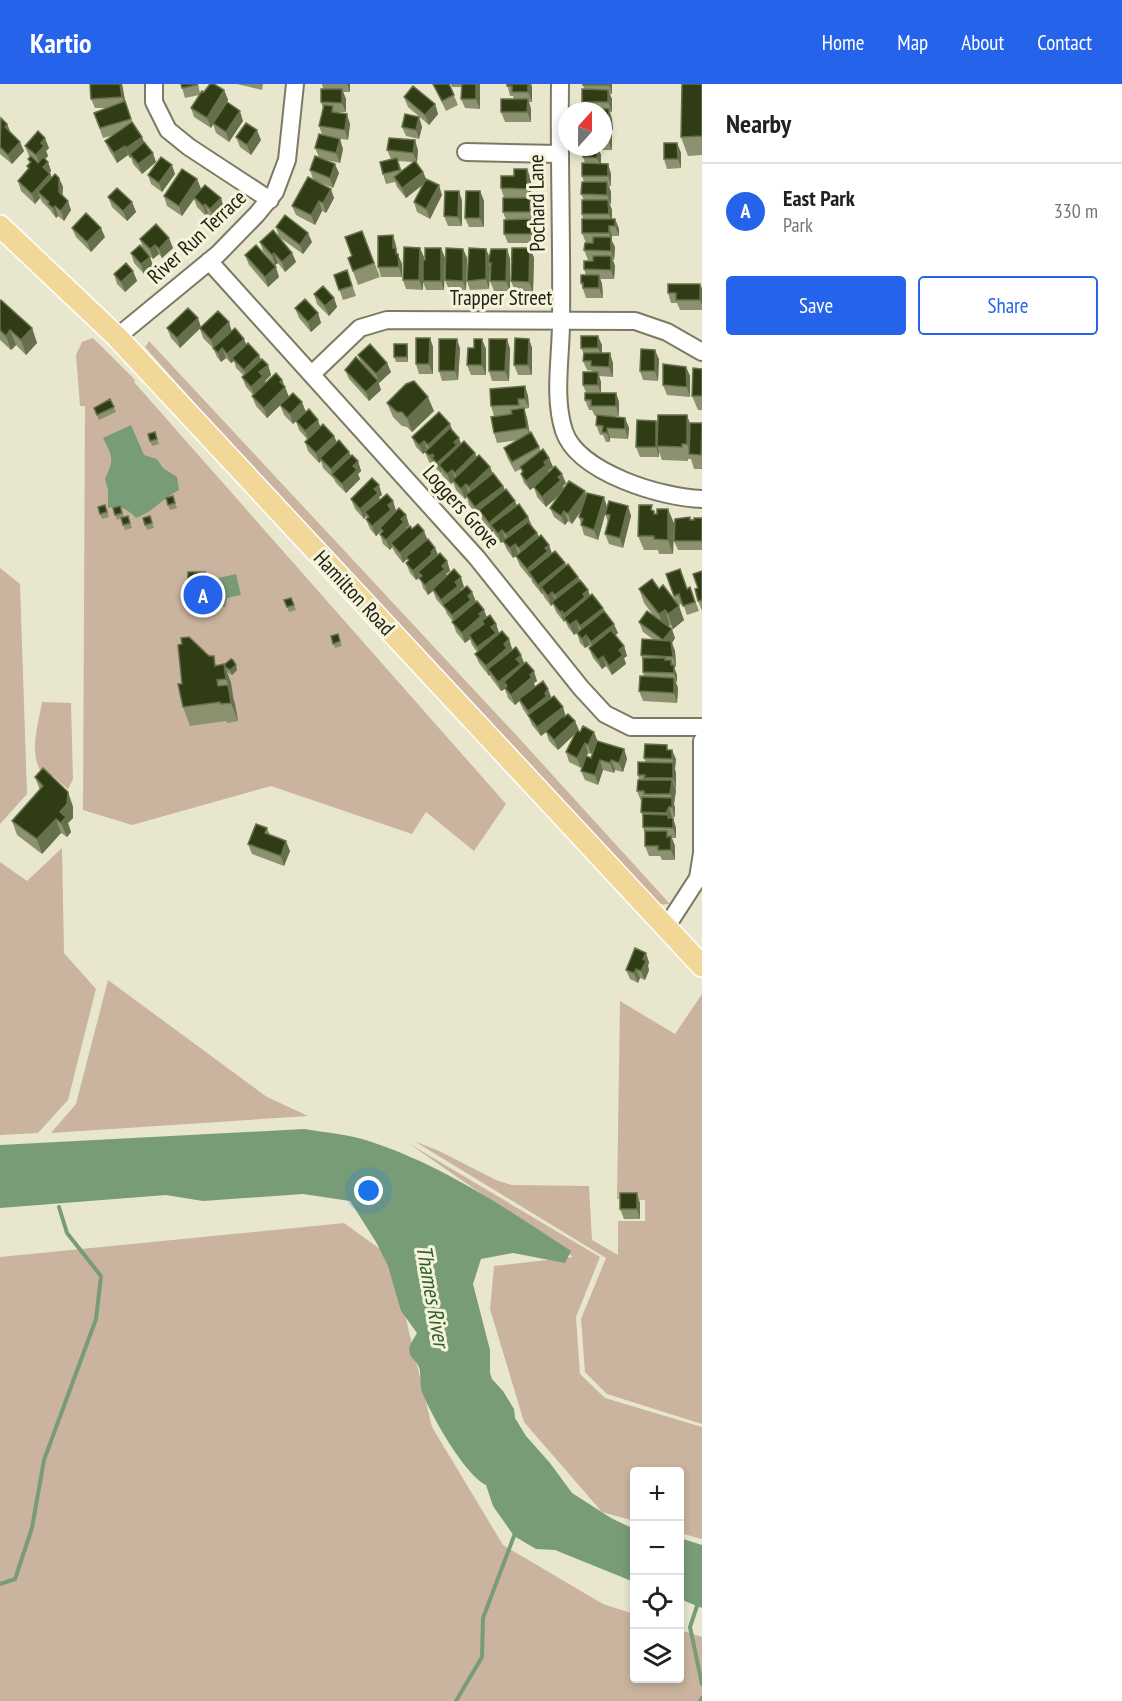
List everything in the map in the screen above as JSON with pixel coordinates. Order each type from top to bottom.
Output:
[{"type":"main road","name":"Hamilton Road","points":[[0,226],[117,337],[665,929],[702,966]]},
{"type":"street","points":[[154,84],[154,102],[168,130],[189,147],[270,200]]},
{"type":"street","name":"River Run Terrace","points":[[117,337],[209,261],[270,200],[287,160],[295,84]]},
{"type":"street","name":"Pochard Lane","points":[[560,84],[560,102]]},
{"type":"street","points":[[466,152],[558,154]]},
{"type":"street","name":"Pochard Lane","points":[[559,156],[561,321],[559,397],[565,433],[579,453],[601,471],[644,489],[702,499]]},
{"type":"street","name":"Loggers Grove","points":[[209,261],[477,558],[581,688],[606,714],[631,727],[702,726]]},
{"type":"street","name":"Trapper Street","points":[[312,374],[360,328],[387,320],[635,321],[667,332],[702,352]]},
{"type":"street","points":[[665,929],[698,878],[702,854],[702,741]]},
{"type":"shaded area","points":[[93,338],[135,380],[134,382],[506,804],[474,851],[426,812],[412,834],[271,786],[132,825],[83,810],[85,406],[80,406],[76,355],[82,342]]},
{"type":"shaded area","points":[[149,341],[517,736],[670,904],[655,905],[380,613],[145,347]]},
{"type":"shaded area","points":[[0,568],[20,584],[27,794],[0,824]]},
{"type":"shaded area","points":[[42,702],[71,703],[73,779],[68,789],[53,776],[43,775],[38,767],[35,740]]},
{"type":"shaded area","points":[[62,848],[64,953],[96,989],[68,1100],[38,1133],[0,1135],[0,862],[27,881]]},
{"type":"shaded area","points":[[108,980],[267,1097],[308,1116],[51,1133],[76,1104]]},
{"type":"shaded area","points":[[702,994],[702,1424],[607,1394],[585,1372],[581,1319],[606,1258],[414,1141],[496,1180],[512,1185],[589,1186],[592,1240],[618,1255],[618,1221],[645,1221],[645,1200],[617,1199],[620,1001],[675,1034]]},
{"type":"shaded area","points":[[408,1143],[600,1257],[576,1317],[580,1374],[605,1398],[702,1427],[702,1539],[684,1534],[684,1467],[630,1467],[630,1520],[602,1512],[524,1422],[490,1309],[494,1266],[573,1257]]},
{"type":"shaded area","points":[[344,1223],[391,1257],[432,1427],[503,1545],[603,1604],[630,1613],[630,1683],[684,1683],[684,1631],[702,1637],[702,1701],[0,1701],[0,1257]]},
{"type":"water","points":[[131,425],[144,455],[157,459],[163,468],[177,477],[179,490],[136,518],[124,508],[108,508],[108,490],[105,479],[111,458],[103,438]]},
{"type":"water","points":[[236,574],[241,595],[227,598],[225,607],[215,607],[214,579]]},
{"type":"water","name":"Thames River","points":[[304,1129],[341,1134],[390,1149],[444,1173],[571,1251],[565,1263],[513,1253],[481,1259],[473,1284],[490,1350],[492,1379],[514,1409],[515,1418],[526,1436],[572,1493],[630,1527],[630,1580],[555,1550],[536,1549],[514,1536],[493,1506],[486,1485],[468,1469],[459,1457],[426,1402],[421,1389],[419,1368],[409,1351],[417,1333],[401,1311],[388,1266],[376,1242],[350,1201],[303,1194],[203,1201],[166,1195],[0,1208],[0,1145]]},
{"type":"water","points":[[684,1539],[702,1545],[702,1608],[684,1601]]},
{"type":"building","points":[[90,84],[120,84],[122,97],[91,99]]},
{"type":"building","points":[[181,84],[197,84],[197,85],[182,88]]},
{"type":"building","points":[[210,84],[224,90],[207,118],[191,108],[202,91],[204,92]]},
{"type":"building","points":[[433,84],[449,84],[454,95],[442,101]]},
{"type":"building","points":[[462,84],[476,84],[476,99],[461,99]]},
{"type":"building","points":[[507,84],[528,84],[528,92],[512,92],[512,86],[507,86]]},
{"type":"building","points":[[609,84],[609,85],[583,85]]},
{"type":"building","points":[[682,84],[702,84],[702,136],[681,137]]},
{"type":"building","points":[[413,86],[435,104],[425,115],[404,97]]},
{"type":"building","points":[[321,89],[342,89],[342,103],[321,102]]},
{"type":"building","points":[[582,89],[608,90],[608,102],[582,102]]},
{"type":"building","points":[[501,99],[528,99],[527,112],[501,112]]},
{"type":"building","points":[[125,101],[131,119],[100,128],[94,113]]},
{"type":"building","points":[[227,102],[240,111],[226,132],[213,123]]},
{"type":"building","points":[[324,105],[333,106],[332,112],[347,114],[345,130],[319,126]]},
{"type":"building","points":[[405,114],[419,117],[416,130],[402,127]]},
{"type":"building","points":[[1,118],[7,124],[5,127],[20,142],[8,155],[0,147]]},
{"type":"building","points":[[132,122],[142,137],[114,153],[105,141]]},
{"type":"building","points":[[246,123],[257,130],[247,145],[236,137]]},
{"type":"building","points":[[38,131],[45,138],[41,143],[44,146],[36,155],[25,146]]},
{"type":"building","points":[[319,134],[340,139],[336,153],[315,148]]},
{"type":"building","points":[[389,138],[415,140],[413,153],[387,150]]},
{"type":"building","points":[[144,142],[153,153],[138,164],[130,154]]},
{"type":"building","points":[[664,143],[677,143],[678,159],[664,159]]},
{"type":"building","points":[[31,156],[38,163],[43,157],[48,162],[43,167],[50,174],[32,194],[18,181],[29,168],[27,166],[31,162],[28,159]]},
{"type":"building","points":[[315,156],[335,164],[330,178],[310,170]]},
{"type":"building","points":[[161,157],[172,165],[159,183],[148,175]]},
{"type":"building","points":[[397,158],[400,170],[383,174],[380,162]]},
{"type":"building","points":[[415,161],[423,172],[402,188],[394,177]]},
{"type":"building","points":[[582,163],[608,164],[608,176],[582,176]]},
{"type":"building","points":[[182,169],[197,179],[179,206],[164,196]]},
{"type":"building","points":[[514,169],[527,169],[527,189],[501,188],[501,176],[514,176]]},
{"type":"building","points":[[55,174],[59,178],[59,192],[68,201],[61,211],[48,204],[49,202],[38,192]]},
{"type":"building","points":[[308,177],[331,189],[323,203],[319,201],[311,215],[292,206]]},
{"type":"building","points":[[426,179],[439,185],[426,209],[414,202]]},
{"type":"building","points":[[582,182],[607,182],[607,195],[581,194]]},
{"type":"building","points":[[205,185],[221,198],[210,209],[194,197]]},
{"type":"building","points":[[117,188],[132,202],[123,211],[108,197]]},
{"type":"building","points":[[445,191],[459,191],[458,217],[444,216]]},
{"type":"building","points":[[466,191],[480,191],[480,218],[465,218]]},
{"type":"building","points":[[503,198],[530,198],[530,212],[503,212]]},
{"type":"building","points":[[582,200],[608,200],[609,214],[582,214]]},
{"type":"building","points":[[86,213],[101,228],[87,242],[72,228]]},
{"type":"building","points":[[285,215],[308,233],[300,245],[276,227]]},
{"type":"building","points":[[531,219],[531,234],[504,234],[504,220]]},
{"type":"building","points":[[582,219],[615,219],[615,226],[609,226],[609,233],[582,233]]},
{"type":"building","points":[[156,224],[169,238],[159,249],[155,245],[150,249],[140,239]]},
{"type":"building","points":[[273,230],[292,253],[282,262],[260,242]]},
{"type":"building","points":[[362,231],[374,263],[353,271],[348,258],[352,256],[345,237]]},
{"type":"building","points":[[393,235],[393,248],[396,248],[396,254],[398,254],[399,267],[378,267],[378,236]]},
{"type":"building","points":[[593,237],[611,237],[611,251],[584,250],[585,243],[593,243]]},
{"type":"building","points":[[140,245],[150,257],[141,264],[131,253]]},
{"type":"building","points":[[256,245],[276,267],[265,277],[245,255]]},
{"type":"building","points":[[404,247],[420,248],[419,280],[403,280]]},
{"type":"building","points":[[425,248],[441,248],[441,281],[423,281]]},
{"type":"building","points":[[446,248],[463,249],[463,281],[445,280]]},
{"type":"building","points":[[469,248],[486,249],[486,279],[467,281]]},
{"type":"building","points":[[512,248],[530,248],[529,282],[511,281]]},
{"type":"building","points":[[491,249],[507,249],[506,281],[490,281],[491,263],[488,263]]},
{"type":"building","points":[[593,256],[611,256],[611,270],[584,269],[584,261],[593,261]]},
{"type":"building","points":[[126,263],[133,271],[121,282],[114,274]]},
{"type":"building","points":[[347,270],[352,286],[339,290],[334,275]]},
{"type":"building","points":[[581,275],[599,275],[599,288],[583,288]]},
{"type":"building","points":[[668,284],[700,284],[700,300],[676,300],[676,293],[668,293]]},
{"type":"building","points":[[323,286],[334,298],[325,306],[314,294]]},
{"type":"building","points":[[305,299],[318,313],[308,322],[295,308]]},
{"type":"building","points":[[1,300],[32,328],[21,340],[10,330],[6,336],[0,330]]},
{"type":"building","points":[[188,308],[198,318],[177,338],[167,328]]},
{"type":"building","points":[[218,311],[229,322],[211,340],[200,328]]},
{"type":"building","points":[[235,328],[244,339],[227,354],[222,348],[218,353],[213,348]]},
{"type":"building","points":[[581,336],[598,336],[598,348],[581,348]]},
{"type":"building","points":[[416,338],[430,338],[429,364],[416,364]]},
{"type":"building","points":[[515,338],[529,339],[528,365],[514,365]]},
{"type":"building","points":[[439,339],[457,339],[455,371],[439,371]]},
{"type":"building","points":[[474,339],[482,339],[482,365],[467,365],[468,348],[474,348]]},
{"type":"building","points":[[489,339],[507,339],[505,371],[489,371]]},
{"type":"building","points":[[248,343],[259,355],[244,370],[232,358]]},
{"type":"building","points":[[370,344],[387,363],[376,374],[358,355]]},
{"type":"building","points":[[394,344],[407,344],[407,357],[394,357]]},
{"type":"building","points":[[641,349],[655,350],[655,371],[640,371]]},
{"type":"building","points":[[584,353],[610,353],[609,367],[591,366],[591,361],[583,361]]},
{"type":"building","points":[[356,357],[378,381],[366,392],[345,370]]},
{"type":"building","points":[[262,359],[268,365],[259,372],[263,376],[251,387],[242,377]]},
{"type":"building","points":[[663,364],[686,367],[687,387],[663,385]]},
{"type":"building","points":[[693,368],[702,369],[702,396],[692,396]]},
{"type":"building","points":[[583,372],[598,372],[598,385],[583,385]]},
{"type":"building","points":[[276,373],[285,387],[264,408],[252,396]]},
{"type":"building","points":[[414,381],[428,397],[407,418],[387,403],[406,384]]},
{"type":"building","points":[[525,386],[525,399],[518,399],[519,405],[491,406],[490,389]]},
{"type":"building","points":[[293,393],[302,402],[290,414],[280,405]]},
{"type":"building","points":[[585,393],[616,393],[616,406],[591,406],[591,400],[585,400]]},
{"type":"building","points":[[110,399],[114,407],[97,415],[94,408]]},
{"type":"building","points":[[524,408],[527,428],[494,433],[491,417],[512,414],[511,410]]},
{"type":"building","points":[[309,409],[318,420],[305,431],[296,421]]},
{"type":"building","points":[[439,412],[450,424],[428,445],[424,441],[419,445],[412,437]]},
{"type":"building","points":[[597,415],[625,418],[625,429],[607,428],[607,433],[602,432],[603,426],[596,425]]},
{"type":"building","points":[[658,415],[687,415],[687,444],[682,444],[682,447],[657,446]]},
{"type":"building","points":[[637,420],[656,421],[656,447],[636,447]]},
{"type":"building","points":[[690,423],[702,423],[701,455],[689,454]]},
{"type":"building","points":[[323,424],[334,436],[316,453],[305,442]]},
{"type":"building","points":[[450,428],[459,438],[454,442],[457,445],[437,463],[432,458],[434,456],[432,454],[430,456],[425,452]]},
{"type":"building","points":[[155,432],[157,439],[150,441],[148,434]]},
{"type":"building","points":[[531,432],[539,447],[512,462],[504,448]]},
{"type":"building","points":[[339,440],[349,452],[331,469],[320,458]]},
{"type":"building","points":[[464,441],[475,453],[455,473],[452,470],[447,474],[439,465]]},
{"type":"building","points":[[543,449],[549,458],[544,462],[546,465],[526,481],[521,474],[523,471],[520,467]]},
{"type":"building","points":[[352,455],[358,461],[353,466],[357,470],[342,484],[332,474]]},
{"type":"building","points":[[479,455],[490,467],[469,487],[466,484],[461,489],[453,480]]},
{"type":"building","points":[[555,466],[562,474],[558,477],[561,480],[542,497],[534,487]]},
{"type":"building","points":[[493,473],[503,486],[475,507],[466,495]]},
{"type":"building","points":[[372,478],[379,485],[374,489],[378,493],[360,509],[351,499]]},
{"type":"building","points":[[569,481],[585,491],[568,514],[564,511],[561,516],[550,508]]},
{"type":"building","points":[[506,489],[515,501],[489,523],[479,510]]},
{"type":"building","points":[[587,493],[604,497],[594,530],[581,525],[583,519],[579,517]]},
{"type":"building","points":[[387,494],[393,501],[388,505],[391,510],[372,526],[366,519],[369,517],[365,512]]},
{"type":"building","points":[[173,496],[175,503],[168,505],[166,498]]},
{"type":"building","points":[[609,501],[628,506],[620,538],[605,534],[610,515],[605,514]]},
{"type":"building","points":[[519,504],[528,517],[506,534],[502,530],[498,534],[491,525]]},
{"type":"building","points":[[105,505],[107,512],[100,514],[98,507]]},
{"type":"building","points":[[639,505],[652,505],[651,510],[654,514],[657,514],[657,509],[668,509],[668,540],[654,539],[654,536],[638,536]]},
{"type":"building","points":[[120,506],[122,513],[115,515],[113,508]]},
{"type":"building","points":[[399,508],[406,515],[401,519],[404,522],[386,540],[380,534],[383,531],[380,528]]},
{"type":"building","points":[[128,516],[130,523],[123,525],[121,518]]},
{"type":"building","points":[[150,516],[152,523],[145,525],[143,518]]},
{"type":"building","points":[[690,517],[690,520],[702,518],[702,541],[674,541],[675,519]]},
{"type":"building","points":[[528,522],[537,533],[519,548],[515,544],[510,548],[503,541]]},
{"type":"building","points":[[418,524],[424,531],[400,553],[391,543],[410,526],[412,529]]},
{"type":"building","points":[[541,535],[549,545],[545,548],[548,551],[527,569],[516,556]]},
{"type":"building","points":[[428,539],[435,548],[432,554],[413,571],[406,563],[409,560],[406,557]]},
{"type":"building","points":[[555,551],[565,563],[538,585],[529,572]]},
{"type":"building","points":[[440,553],[447,561],[442,566],[445,569],[425,585],[419,578],[422,576],[418,572]]},
{"type":"building","points":[[568,564],[578,577],[555,595],[552,592],[548,596],[541,587]]},
{"type":"building","points":[[454,569],[461,577],[455,582],[458,586],[441,600],[433,589]]},
{"type":"building","points":[[680,569],[687,589],[690,587],[695,602],[683,606],[679,594],[674,596],[666,574]]},
{"type":"building","points":[[702,571],[702,600],[698,601],[695,589],[698,588],[693,574]]},
{"type":"building","points":[[188,572],[205,572],[205,599],[187,599]]},
{"type":"building","points":[[652,579],[659,589],[663,585],[679,606],[668,614],[665,610],[659,614],[639,589]]},
{"type":"building","points":[[580,580],[588,590],[583,594],[585,597],[564,614],[560,612],[552,602]]},
{"type":"building","points":[[467,586],[472,592],[468,596],[471,600],[452,615],[443,605]]},
{"type":"building","points":[[592,594],[603,608],[580,626],[576,620],[570,625],[564,618]]},
{"type":"building","points":[[291,598],[294,605],[287,607],[284,600]]},
{"type":"building","points":[[477,601],[484,610],[479,614],[481,616],[462,633],[452,622]]},
{"type":"building","points":[[604,611],[614,624],[591,642],[586,635],[582,639],[577,633]]},
{"type":"building","points":[[647,611],[672,629],[663,640],[639,622]]},
{"type":"building","points":[[490,615],[496,624],[491,627],[496,633],[477,647],[469,635],[484,624],[482,621]]},
{"type":"building","points":[[611,630],[624,646],[619,650],[623,655],[609,666],[603,656],[598,660],[589,648]]},
{"type":"building","points":[[502,631],[509,639],[504,644],[507,648],[486,666],[475,654]]},
{"type":"building","points":[[338,634],[340,641],[333,644],[331,636]]},
{"type":"building","points":[[189,637],[209,656],[214,656],[215,666],[224,664],[226,679],[217,680],[218,686],[228,685],[231,703],[220,704],[220,702],[183,707],[178,684],[182,684],[178,645],[182,644],[181,638]]},
{"type":"building","points":[[642,639],[671,641],[673,657],[641,655]]},
{"type":"building","points":[[516,647],[521,655],[516,659],[521,664],[498,682],[488,669]]},
{"type":"building","points":[[643,658],[671,660],[674,673],[643,672]]},
{"type":"building","points":[[231,659],[236,665],[230,670],[225,667],[225,664]]},
{"type":"building","points":[[526,662],[534,671],[530,675],[532,677],[511,695],[505,688],[507,686],[504,682]]},
{"type":"building","points":[[640,676],[674,678],[674,693],[639,691]]},
{"type":"building","points":[[543,681],[548,689],[545,694],[547,696],[528,711],[519,699]]},
{"type":"building","points":[[554,696],[563,707],[537,727],[528,715]]},
{"type":"building","points":[[568,714],[575,721],[554,740],[546,731]]},
{"type":"building","points":[[583,726],[594,732],[588,745],[585,743],[577,758],[566,752],[577,730],[580,732]]},
{"type":"building","points":[[597,741],[624,749],[619,763],[600,760],[595,775],[581,771],[586,756],[591,758]]},
{"type":"building","points":[[645,744],[667,745],[667,750],[672,750],[672,759],[644,758]]},
{"type":"building","points":[[638,762],[673,763],[673,778],[644,778],[645,775],[638,775]]},
{"type":"building","points":[[43,768],[68,792],[67,804],[60,812],[66,817],[61,823],[56,819],[37,839],[12,821],[43,786],[35,777]]},
{"type":"building","points":[[638,780],[672,780],[670,794],[644,794],[644,791],[637,791]]},
{"type":"building","points":[[642,797],[672,798],[672,807],[669,807],[666,813],[641,812]]},
{"type":"building","points":[[643,814],[668,815],[668,818],[673,818],[673,828],[643,827]]},
{"type":"building","points":[[256,824],[267,828],[265,833],[286,841],[281,856],[248,844]]},
{"type":"building","points":[[645,831],[667,831],[667,837],[671,836],[671,850],[658,850],[658,846],[645,846]]},
{"type":"building","points":[[635,948],[646,953],[643,959],[646,961],[641,971],[636,969],[634,973],[626,970]]},
{"type":"building","points":[[620,1193],[637,1193],[637,1209],[620,1209]]},
{"type":"waterway","points":[[0,1584],[15,1579],[32,1528],[44,1460],[96,1319],[101,1276],[67,1233],[59,1207]]},
{"type":"waterway","points":[[456,1701],[482,1657],[483,1618],[514,1536]]},
{"type":"waterway","points":[[697,1606],[690,1627],[702,1684]]},
{"type":"place","name":"East Park","points":[[203,595]]}]
